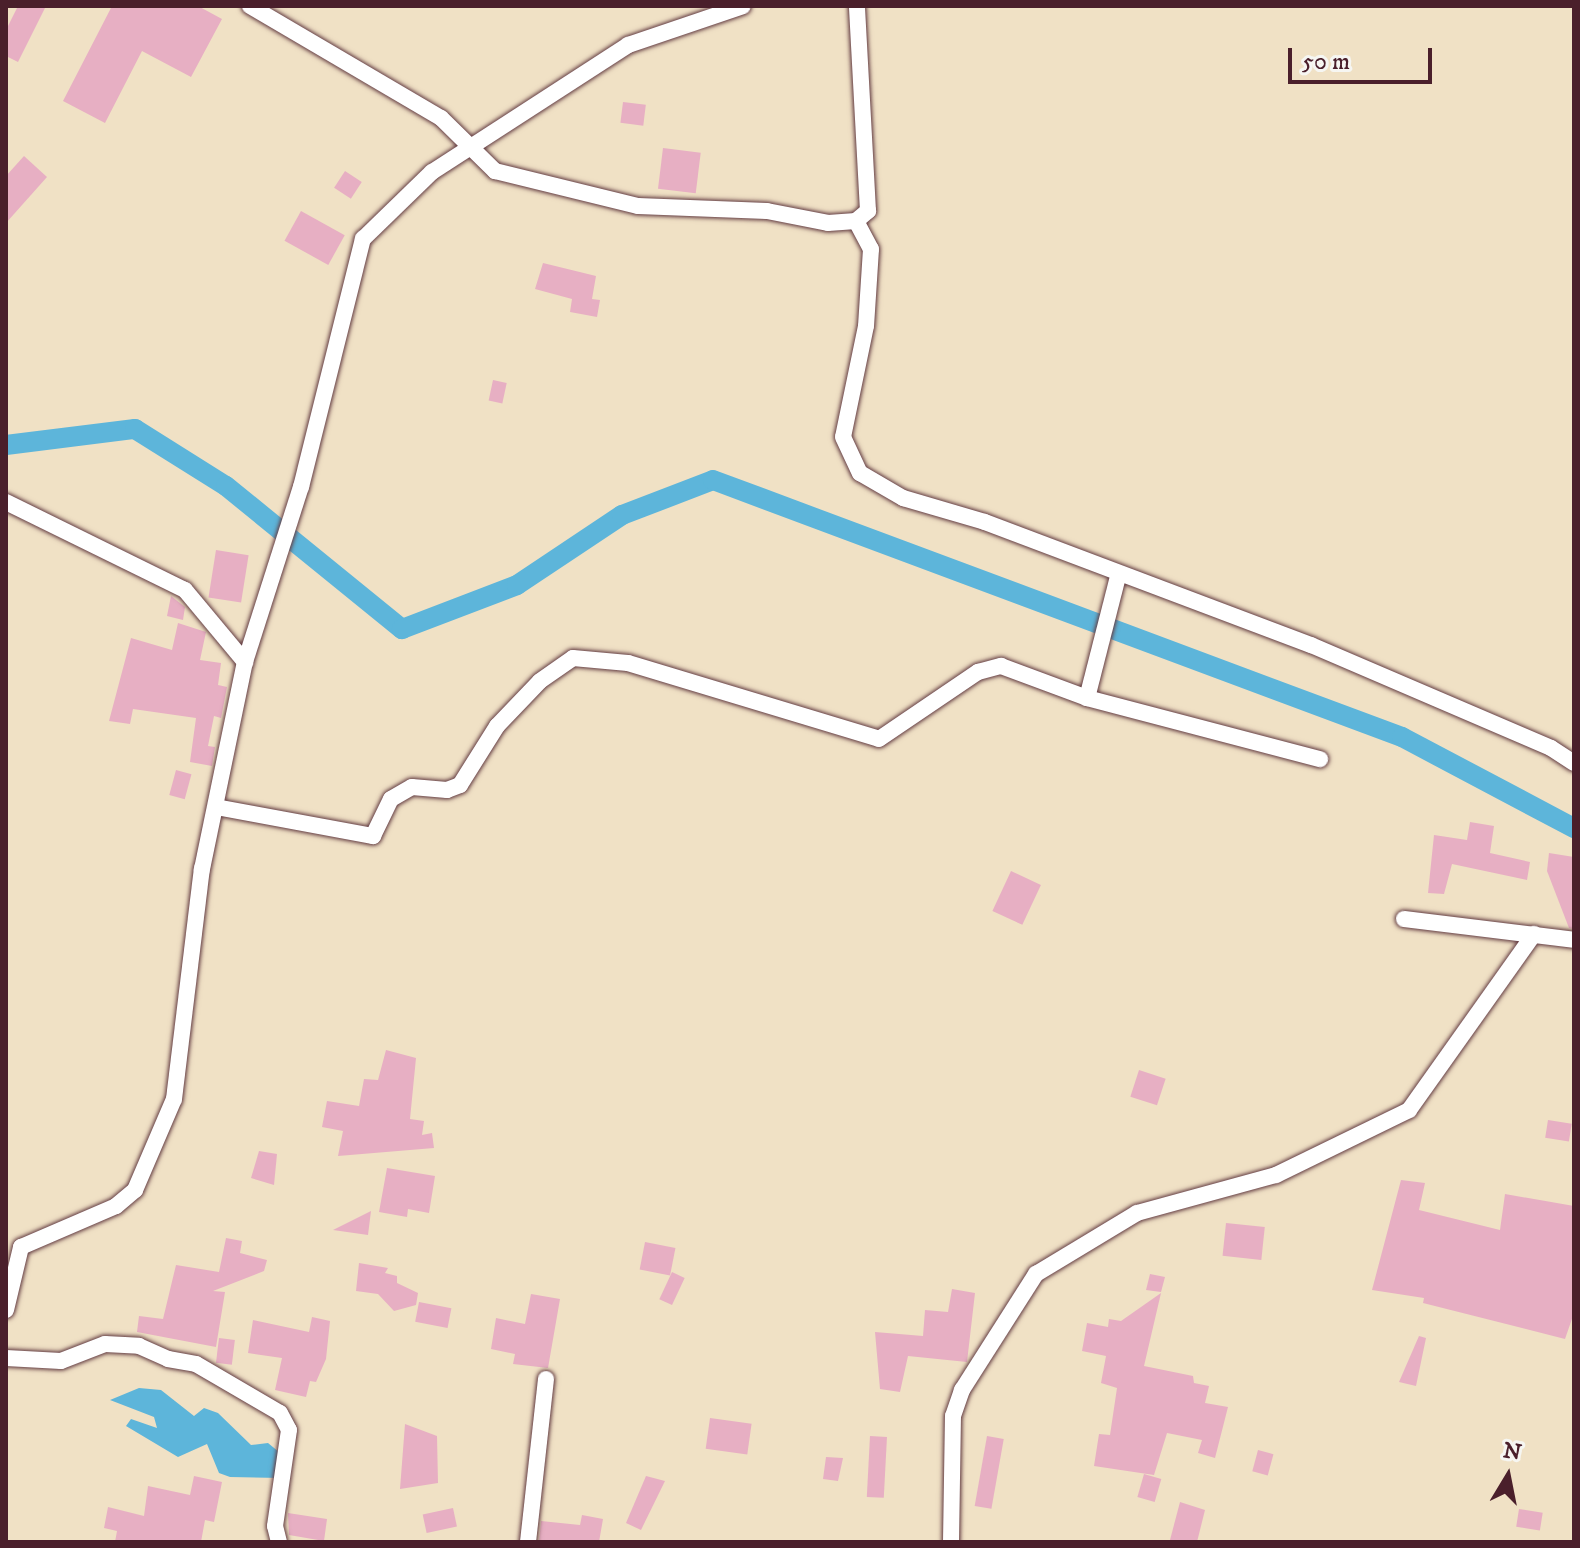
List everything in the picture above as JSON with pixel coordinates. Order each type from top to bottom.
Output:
[{"type":"street","points":[[250,6],[441,118],[495,171],[609,200],[856,221],[868,211],[869,190],[857,6]]},
{"type":"street","points":[[6,1310],[21,1247],[116,1206],[135,1190],[155,1152],[174,1099],[202,869],[245,662],[257,633],[301,487],[363,239],[432,172],[628,45],[743,6]]},
{"type":"street","points":[[856,221],[871,249],[866,326],[843,437],[860,473],[903,498],[985,522],[1118,576],[1311,645],[1551,748],[1574,763]]},
{"type":"street","points":[[6,502],[185,590],[245,662]]},
{"type":"street","points":[[1087,698],[1118,576]]},
{"type":"street","points":[[216,807],[373,836],[391,799],[412,787],[447,790],[460,785],[497,726],[540,681],[573,658],[628,663],[879,739],[978,672],[1001,666],[1087,698],[1320,759]]},
{"type":"street","points":[[1404,919],[1574,940]]},
{"type":"street","points":[[951,1542],[953,1416],[962,1390],[1036,1274],[1137,1213],[1276,1175],[1409,1110],[1534,934]]},
{"type":"street","points":[[6,1358],[61,1361],[105,1344],[139,1346],[168,1359],[196,1364],[280,1413],[289,1430],[275,1526],[279,1542]]},
{"type":"street","points":[[528,1542],[546,1379]]},
{"type":"water","points":[[139,1388],[161,1390],[194,1416],[204,1408],[218,1413],[251,1445],[268,1443],[285,1457],[282,1478],[230,1477],[219,1473],[207,1444],[178,1457],[126,1426],[131,1419],[157,1428],[154,1417],[110,1400]]},
{"type":"building","points":[[18,6],[46,6],[18,62],[6,56],[6,30]]},
{"type":"building","points":[[112,6],[198,6],[222,19],[191,77],[142,51],[105,123],[63,101]]},
{"type":"building","points":[[623,102],[646,105],[643,126],[620,123]]},
{"type":"building","points":[[663,148],[701,153],[696,193],[658,189]]},
{"type":"building","points":[[24,156],[47,177],[6,223],[6,176]]},
{"type":"building","points":[[345,171],[362,182],[351,199],[334,188]]},
{"type":"building","points":[[301,211],[345,235],[328,265],[285,241]]},
{"type":"building","points":[[543,263],[596,276],[592,299],[600,300],[597,317],[570,312],[572,299],[535,289]]},
{"type":"building","points":[[493,380],[507,383],[502,403],[489,401]]},
{"type":"building","points":[[216,550],[249,555],[241,603],[208,597]]},
{"type":"building","points":[[171,596],[185,607],[183,620],[167,616]]},
{"type":"building","points":[[178,623],[206,632],[200,660],[221,663],[218,685],[227,687],[221,718],[214,716],[208,746],[215,747],[212,766],[190,762],[196,718],[133,709],[130,724],[109,721],[131,638],[172,650]]},
{"type":"building","points":[[176,770],[191,774],[185,799],[169,795]]},
{"type":"building","points":[[1470,822],[1494,826],[1490,853],[1530,862],[1527,880],[1452,864],[1444,894],[1428,893],[1434,835],[1467,840]]},
{"type":"building","points":[[1549,853],[1574,857],[1574,929],[1569,928],[1547,871]]},
{"type":"building","points":[[1011,871],[1041,885],[1022,925],[992,911]]},
{"type":"building","points":[[386,1050],[416,1058],[410,1119],[424,1121],[422,1135],[432,1133],[434,1148],[338,1156],[343,1131],[322,1127],[327,1101],[359,1106],[364,1079],[378,1080]]},
{"type":"building","points":[[1139,1070],[1166,1079],[1157,1105],[1130,1097]]},
{"type":"building","points":[[1548,1120],[1572,1124],[1569,1142],[1545,1138]]},
{"type":"building","points":[[259,1151],[277,1154],[274,1185],[251,1178]]},
{"type":"building","points":[[387,1168],[435,1176],[429,1213],[408,1209],[407,1217],[379,1212]]},
{"type":"building","points":[[1401,1180],[1425,1183],[1419,1210],[1500,1230],[1505,1194],[1574,1206],[1574,1313],[1565,1339],[1423,1303],[1424,1298],[1372,1290]]},
{"type":"building","points":[[371,1211],[368,1235],[333,1230]]},
{"type":"building","points":[[1226,1223],[1265,1227],[1261,1260],[1223,1256]]},
{"type":"building","points":[[226,1238],[242,1241],[240,1253],[267,1260],[264,1271],[213,1291],[225,1292],[216,1347],[137,1332],[139,1316],[163,1319],[176,1265],[219,1272]]},
{"type":"building","points":[[645,1242],[675,1248],[670,1275],[640,1269]]},
{"type":"building","points":[[359,1263],[388,1268],[385,1273],[397,1276],[397,1283],[418,1293],[416,1305],[394,1311],[378,1294],[356,1291]]},
{"type":"building","points":[[672,1272],[685,1278],[672,1305],[659,1299]]},
{"type":"building","points":[[1150,1274],[1165,1277],[1161,1292],[1146,1290]]},
{"type":"building","points":[[952,1289],[975,1293],[967,1362],[908,1356],[900,1392],[880,1389],[875,1332],[923,1336],[925,1310],[948,1312]]},
{"type":"building","points":[[1161,1293],[1144,1366],[1193,1376],[1194,1383],[1209,1386],[1205,1403],[1228,1407],[1215,1458],[1198,1453],[1202,1440],[1167,1433],[1154,1475],[1094,1466],[1099,1434],[1110,1435],[1117,1388],[1101,1383],[1106,1356],[1082,1351],[1087,1323],[1108,1327],[1109,1319],[1121,1321]]},
{"type":"building","points":[[531,1294],[560,1299],[548,1368],[513,1364],[515,1354],[491,1349],[496,1318],[525,1324]]},
{"type":"building","points":[[419,1302],[451,1308],[448,1328],[415,1322]]},
{"type":"building","points":[[312,1317],[330,1321],[326,1359],[316,1382],[310,1381],[306,1397],[275,1390],[282,1358],[248,1353],[253,1320],[309,1332]]},
{"type":"building","points":[[1419,1336],[1426,1338],[1416,1386],[1399,1382]]},
{"type":"building","points":[[219,1338],[235,1340],[232,1365],[216,1363]]},
{"type":"building","points":[[710,1418],[752,1424],[747,1455],[706,1449]]},
{"type":"building","points":[[405,1424],[437,1436],[438,1483],[400,1489]]},
{"type":"building","points":[[870,1436],[887,1437],[884,1498],[867,1497]]},
{"type":"building","points":[[987,1436],[1004,1439],[991,1509],[975,1506]]},
{"type":"building","points":[[1258,1450],[1273,1454],[1268,1475],[1252,1471]]},
{"type":"building","points":[[826,1457],[843,1458],[838,1481],[823,1479]]},
{"type":"building","points":[[1144,1474],[1161,1479],[1155,1502],[1137,1497]]},
{"type":"building","points":[[194,1476],[222,1482],[214,1522],[205,1520],[201,1542],[115,1542],[117,1531],[104,1528],[108,1507],[144,1516],[148,1486],[190,1495]]},
{"type":"building","points":[[646,1476],[665,1481],[641,1530],[626,1523]]},
{"type":"building","points":[[1180,1502],[1205,1510],[1197,1542],[1170,1540]]},
{"type":"building","points":[[453,1508],[457,1527],[427,1533],[423,1514]]},
{"type":"building","points":[[1519,1509],[1543,1513],[1540,1531],[1516,1527]]},
{"type":"building","points":[[288,1513],[327,1519],[324,1541],[289,1535]]},
{"type":"building","points":[[582,1515],[603,1519],[599,1542],[539,1542],[541,1521],[580,1525]]},
{"type":"waterway","points":[[6,445],[135,429],[226,486],[402,629],[517,585],[622,515],[713,480],[1402,737],[1574,828]]}]
